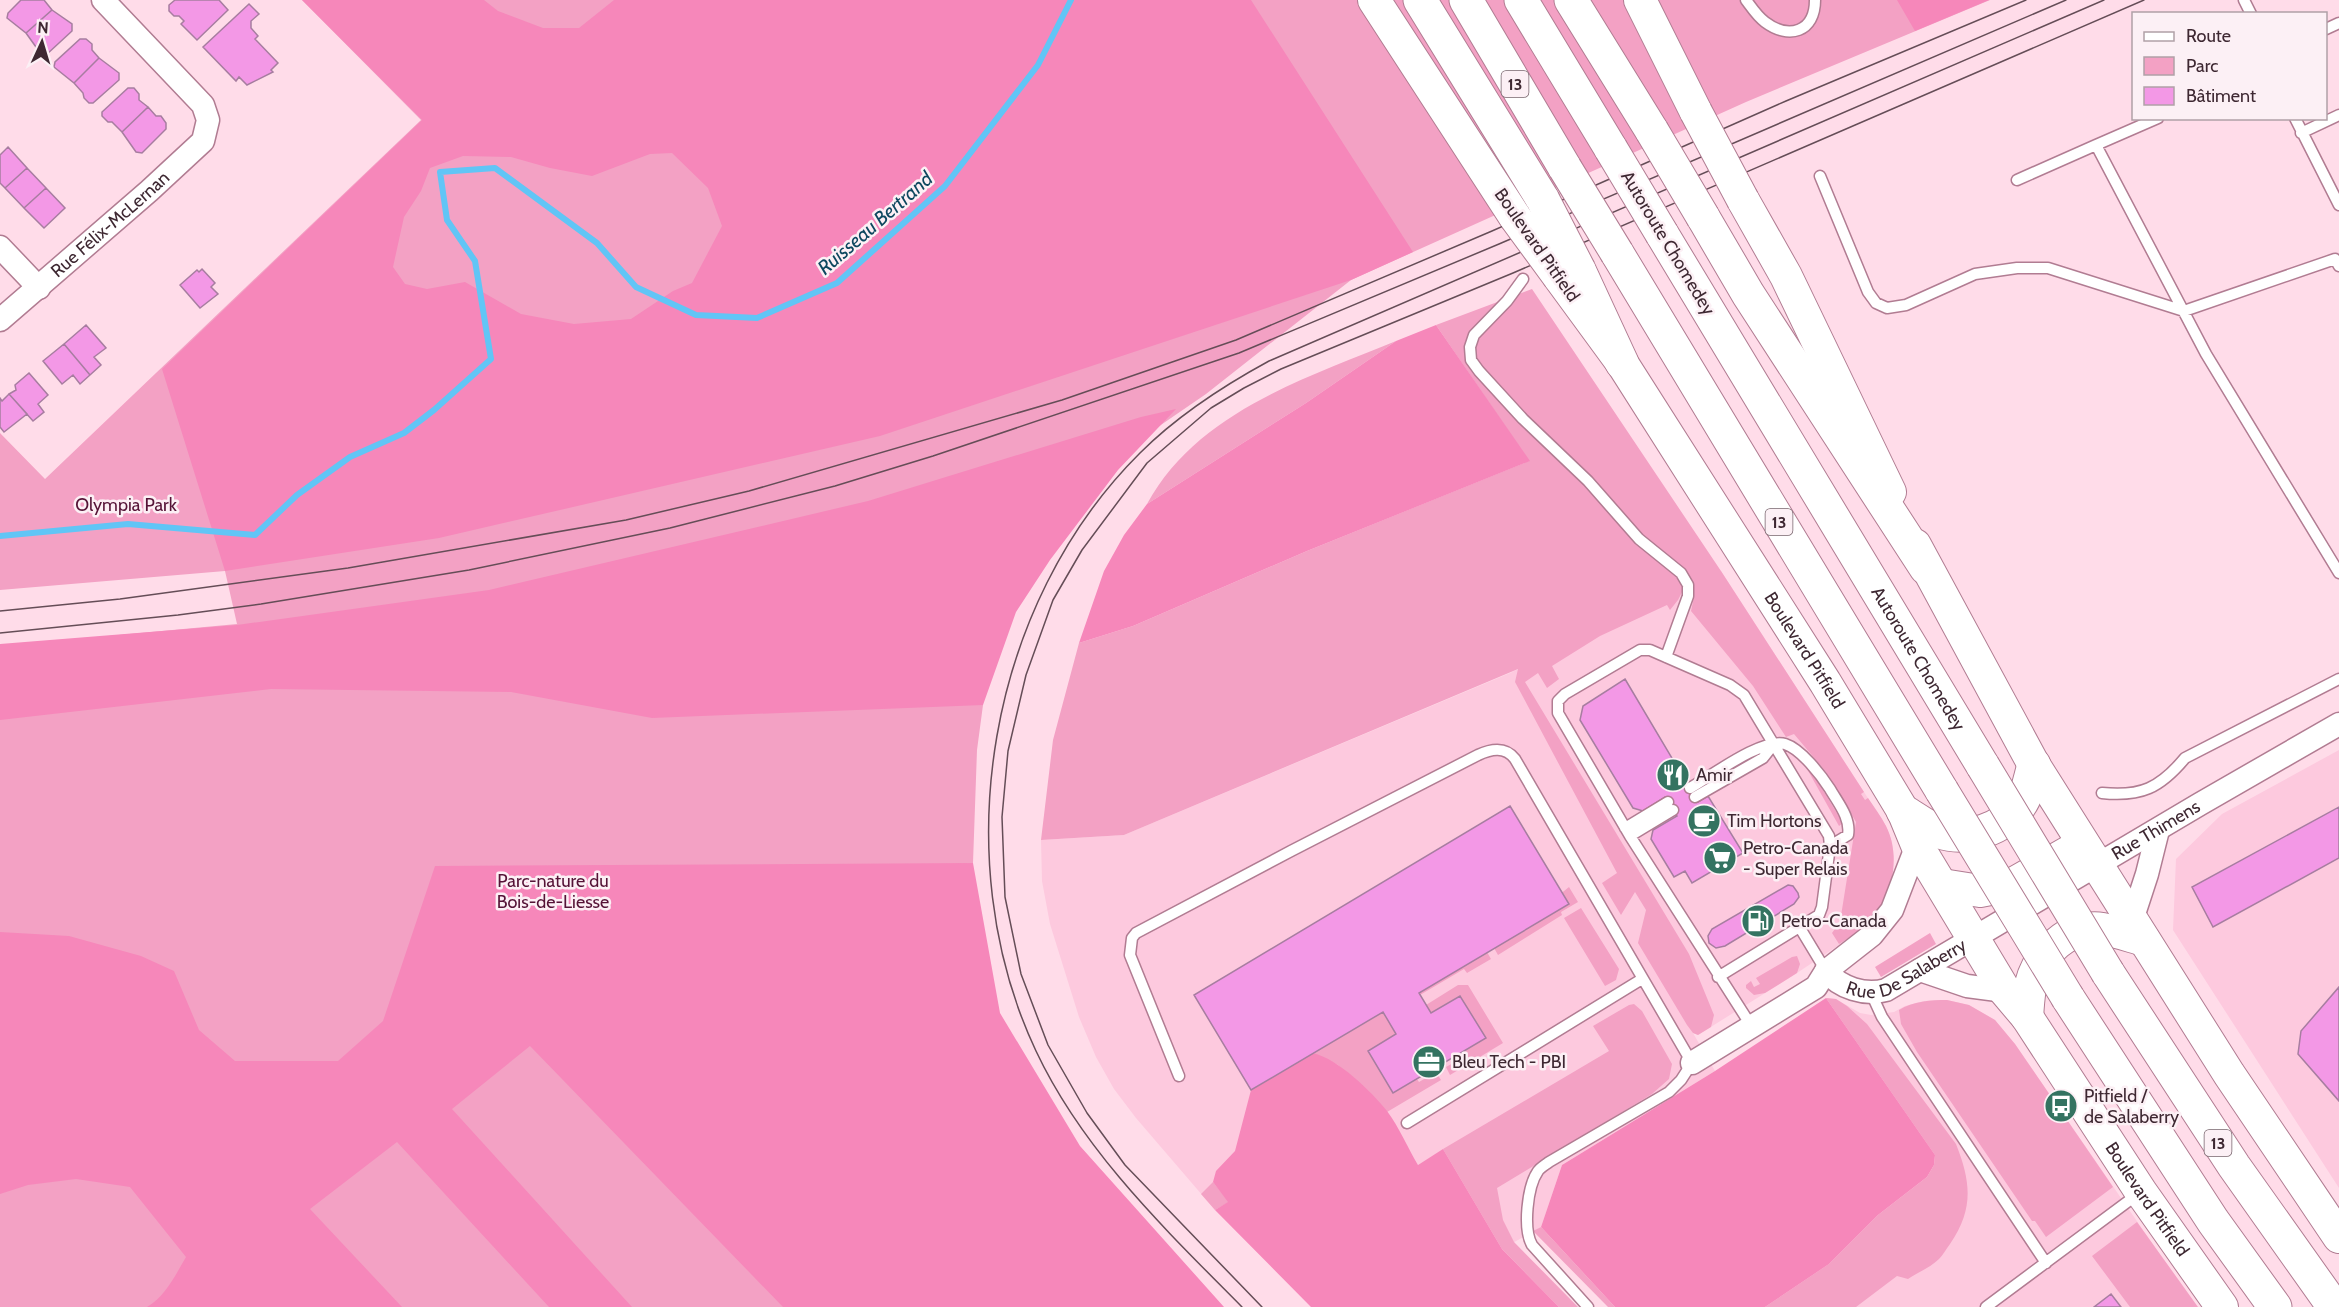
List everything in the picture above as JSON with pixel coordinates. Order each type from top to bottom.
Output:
[{"type":"highway","points":[[1420,0],[1533,183],[1569,274],[1622,363]]},
{"type":"highway","name":"13","points":[[1466,0],[1565,168],[2068,998],[2213,1221],[2275,1307]]},
{"type":"highway","name":"Autoroute Chomedey","points":[[1521,0],[2108,973],[2228,1158],[2334,1307]]},
{"type":"highway","points":[[1571,0],[1652,131],[1748,294],[1926,568]]},
{"type":"highway","points":[[1903,811],[1942,833],[1967,834],[1985,831],[2011,816],[2021,804],[2034,765]]},
{"type":"main road","name":"Boulevard Pitfield","points":[[1374,0],[1501,196],[1569,274]]},
{"type":"main road","points":[[1640,0],[1696,112],[1786,276],[1926,568],[2034,765],[2247,1100],[2339,1237]]},
{"type":"main road","name":"Boulevard Pitfield","points":[[1622,363],[1825,682],[1903,811],[1917,845],[2005,991],[2027,1017],[2141,1192],[2222,1307]]},
{"type":"main road","points":[[1942,885],[1980,891],[2011,885],[2090,854]]},
{"type":"main road","points":[[2027,1017],[2034,976],[2046,954],[2061,940],[2076,932],[2095,929],[2138,930]]},
{"type":"street","name":"Rue Félix-McLernan","points":[[0,320],[203,141],[208,120],[203,105],[103,0]]},
{"type":"street","points":[[0,248],[39,288]]},
{"type":"street","name":"Rue Thimens","points":[[1974,939],[2090,854],[2158,830],[2339,724]]},
{"type":"street","points":[[2138,930],[2147,874],[2158,830]]},
{"type":"street","points":[[1826,971],[1872,935],[1892,910],[1917,845]]},
{"type":"street","name":"Rue De Salaberry","points":[[1692,1063],[1816,987],[1826,971],[1848,987],[1871,993],[1886,990],[1974,939]]},
{"type":"street","points":[[1920,970],[1967,986],[2005,991]]},
{"type":"lane","points":[[1746,0],[1767,23],[1793,32],[1806,27],[1812,20],[1815,0]]},
{"type":"lane","points":[[2301,133],[2339,116]]},
{"type":"lane","points":[[2017,180],[2153,120]]},
{"type":"lane","points":[[2296,120],[2339,205]]},
{"type":"lane","points":[[2096,145],[2206,354],[2339,573]]},
{"type":"lane","points":[[1820,176],[1868,292],[1876,303],[1887,308],[1906,305],[1975,274],[2017,268],[2048,268],[2184,311],[2335,260],[2339,266]]},
{"type":"lane","points":[[1523,279],[1507,301],[1474,335],[1470,347],[1472,360],[1479,371],[1523,419],[1588,481],[1640,539],[1681,573],[1685,579],[1688,596],[1666,657]]},
{"type":"lane","points":[[1718,977],[1816,918],[1821,911],[1830,846],[1826,832],[1744,695],[1735,687],[1650,650],[1640,650],[1571,689],[1561,697],[1557,704],[1557,712],[1628,832],[1718,977],[1752,1027]]},
{"type":"lane","points":[[2102,793],[2124,794],[2149,789],[2171,775],[2185,758],[2339,679]]},
{"type":"lane","points":[[1693,793],[1763,758],[1774,744]]},
{"type":"lane","points":[[1774,744],[1790,746],[1808,761],[1823,778],[1847,820],[1848,835],[1830,846]]},
{"type":"lane","points":[[1179,1076],[1130,955],[1132,938],[1136,933],[1478,755],[1493,750],[1507,751],[1515,759],[1692,1063],[1681,1080],[1669,1092],[1549,1162],[1538,1171],[1529,1196],[1526,1227],[1528,1238],[1588,1307]]},
{"type":"lane","points":[[1628,832],[1671,806]]},
{"type":"lane","points":[[1800,928],[1826,971]]},
{"type":"lane","points":[[1407,1122],[1642,979]]},
{"type":"lane","points":[[1871,993],[1882,1017],[2046,1263]]},
{"type":"lane","points":[[1986,1307],[2141,1192]]},
{"type":"shaded area","points":[[1721,571],[1886,826],[1892,842],[1894,857],[1892,871],[1857,933],[1698,1035],[1693,1033],[1715,1071],[1562,1165],[1541,1227],[1502,1249],[1443,1150],[1418,1165],[1387,1112],[1215,1210],[1136,1118],[1114,1089],[1096,1057],[1079,1017],[1050,924],[1042,881],[1041,840],[1124,835],[1510,673]]},
{"type":"shaded area","points":[[2339,750],[2339,1188],[2173,930],[2176,859],[2222,814]]},
{"type":"shaded area","points":[[1826,998],[1836,999],[1860,1013],[1871,1015],[1894,1012],[1905,1006],[1924,1001],[1947,1000],[1969,1005],[1995,1020],[2015,1044],[2196,1307],[1765,1307],[1952,1181]]},
{"type":"green space","name":"Parc-nature du Bois-de-Liesse","points":[[302,0],[1990,0],[1746,102],[1351,280],[1206,394],[1136,442],[1010,605],[978,705],[983,705],[977,750],[973,863],[967,863],[991,1012],[1056,1144],[1205,1307],[0,1307],[0,646],[237,624],[225,571],[0,590],[0,433],[45,479],[421,120]]},
{"type":"green space","points":[[302,0],[484,0],[498,11],[543,28],[579,28],[614,0],[1251,0],[1413,252],[1351,280],[880,436],[439,538],[225,571],[162,369],[422,120]],"holes":[[[672,153],[708,188],[722,226],[692,283],[673,291],[631,319],[574,324],[521,314],[465,282],[427,289],[405,284],[393,267],[404,217],[421,191],[430,168],[463,156],[511,157],[550,168],[592,176],[650,154]]]},
{"type":"green space","points":[[1897,0],[1989,0],[1915,31]]},
{"type":"green space","points":[[1532,289],[1721,571],[1864,792],[1861,794],[1865,800],[1868,798],[1880,815],[1891,838],[1894,865],[1892,879],[1882,905],[1866,926],[1839,944],[1832,933],[1840,922],[1856,822],[1826,772],[1794,734],[1786,737],[1753,686],[1691,611],[1694,597],[1693,585],[1683,590],[1670,610],[1667,605],[1600,636],[1552,666],[1559,679],[1547,688],[1538,673],[1525,682],[1689,954],[1714,1015],[1711,1027],[1698,1035],[1693,1033],[1687,1025],[1638,943],[1646,910],[1635,892],[1621,915],[1602,883],[1617,873],[1515,682],[1518,669],[1124,835],[1041,840],[1053,740],[1079,643],[1133,626],[1307,551],[1529,461],[1436,325]]},
{"type":"green space","points":[[1436,325],[1530,461],[1307,551],[1133,626],[1079,643],[1104,571],[1124,535],[1147,504],[1306,403],[1396,341]]},
{"type":"green space","points":[[1396,341],[1306,403],[1147,504],[1168,472],[1194,445],[1224,422],[1256,402],[1291,385]]},
{"type":"green space","points":[[1176,409],[1118,470],[1050,560],[1016,612],[983,705],[652,718],[511,692],[271,689],[0,720],[0,644],[237,625],[489,590],[868,501],[1141,417]]},
{"type":"green space","points":[[1806,767],[1843,823],[1839,826]]},
{"type":"green space","points":[[973,863],[1000,1013],[1080,1146],[1224,1307],[783,1307],[530,1046],[452,1109],[632,1307],[549,1307],[397,1142],[310,1209],[402,1307],[147,1307],[165,1291],[186,1257],[130,1187],[76,1179],[28,1185],[0,1194],[0,932],[69,936],[141,956],[174,971],[199,1030],[235,1061],[338,1061],[383,1021],[435,866]]},
{"type":"green space","points":[[1569,887],[1578,902],[1561,912],[1562,915],[1498,955],[1494,948]]},
{"type":"green space","points":[[1581,908],[1619,969],[1616,980],[1605,986],[1564,918]]},
{"type":"green space","points":[[1930,933],[1936,944],[1881,977],[1875,967]]},
{"type":"green space","points":[[1487,952],[1491,959],[1467,973],[1464,969],[1420,995],[1419,993]]},
{"type":"green space","points":[[1797,956],[1800,964],[1797,973],[1765,993],[1754,995],[1746,988],[1751,981],[1754,987],[1760,984],[1756,978]]},
{"type":"green space","points":[[1458,985],[1468,985],[1503,1043],[1450,1075],[1446,1067],[1462,1058],[1459,1054],[1485,1038],[1460,996],[1431,1013],[1426,1005]]},
{"type":"green space","points":[[1826,998],[1836,999],[1867,1024],[1956,1144],[1967,1183],[1966,1207],[1958,1231],[1939,1259],[1908,1279],[1897,1276],[1856,1307],[1765,1307],[1829,1264],[1878,1215],[1927,1177],[1934,1165],[1935,1155]]},
{"type":"green space","points":[[1826,998],[1935,1155],[1934,1165],[1927,1177],[1878,1215],[1829,1264],[1765,1307],[1615,1307],[1541,1227],[1562,1165],[1715,1071]]},
{"type":"green space","points":[[1947,1000],[1969,1005],[1995,1020],[2015,1044],[2113,1187],[2046,1237],[2035,1221],[2032,1221],[1917,1052],[1901,1024],[1899,1010],[1904,1007],[1922,1002]]},
{"type":"green space","points":[[1634,1004],[1642,1011],[1672,1064],[1669,1079],[1652,1094],[1497,1188],[1503,1220],[1514,1242],[1578,1307],[1559,1307],[1502,1249],[1443,1149],[1609,1051],[1593,1026]]},
{"type":"green space","points":[[1383,1012],[1396,1034],[1368,1051],[1393,1093],[1417,1079],[1419,1082],[1436,1072],[1441,1080],[1387,1112],[1338,1065],[1313,1053]]},
{"type":"green space","points":[[1313,1053],[1333,1062],[1372,1094],[1391,1117],[1418,1165],[1443,1149],[1502,1249],[1559,1307],[1311,1307],[1215,1210],[1228,1202],[1213,1182],[1216,1171],[1235,1151],[1251,1090]]},
{"type":"green space","points":[[1213,1182],[1229,1202],[1215,1210],[1201,1194]]},
{"type":"green space","points":[[2137,1222],[2198,1307],[2130,1307],[2092,1256]]},
{"type":"green space","points":[[1541,1227],[1615,1307],[1608,1307],[1533,1231]]},
{"type":"building","points":[[21,0],[44,0],[52,10],[26,33],[7,18],[8,13]]},
{"type":"building","points":[[175,0],[219,0],[228,10],[197,40],[181,24],[184,21],[169,11],[169,5]]},
{"type":"building","points":[[249,4],[259,14],[251,21],[251,28],[258,36],[255,39],[278,63],[271,70],[273,72],[247,85],[239,77],[236,81],[203,47]]},
{"type":"building","points":[[52,10],[72,24],[72,31],[46,55],[41,54],[26,33]]},
{"type":"building","points":[[80,39],[86,39],[92,44],[92,50],[99,58],[74,83],[54,67],[55,62]]},
{"type":"building","points":[[99,58],[119,73],[119,80],[93,103],[89,103],[74,83]]},
{"type":"building","points":[[128,88],[134,88],[139,94],[139,100],[148,107],[122,132],[102,116],[102,112]]},
{"type":"building","points":[[148,107],[156,116],[161,116],[166,123],[166,129],[142,153],[136,152],[122,132]]},
{"type":"building","points":[[8,147],[27,168],[5,188],[0,183],[0,155]]},
{"type":"building","points":[[27,168],[46,188],[24,208],[5,188]]},
{"type":"building","points":[[46,188],[65,208],[44,228],[24,208]]},
{"type":"building","points":[[202,269],[215,283],[211,287],[218,294],[200,308],[180,285],[197,270],[199,272]]},
{"type":"building","points":[[86,325],[106,348],[94,357],[101,365],[90,375],[64,344]]},
{"type":"building","points":[[64,344],[90,375],[80,384],[73,375],[62,384],[43,361]]},
{"type":"building","points":[[29,373],[48,395],[38,404],[44,412],[33,421],[9,394],[16,390],[15,385]]},
{"type":"building","points":[[9,394],[27,414],[4,432],[0,427],[0,398],[2,401]]},
{"type":"building","points":[[1625,679],[1698,802],[1708,796],[1743,853],[1692,883],[1685,871],[1674,877],[1651,839],[1653,830],[1677,816],[1665,797],[1643,811],[1633,808],[1580,720],[1583,706]]},
{"type":"building","points":[[1510,806],[1569,904],[1419,993],[1431,1013],[1460,996],[1486,1038],[1393,1093],[1368,1051],[1396,1034],[1383,1012],[1251,1090],[1194,995]]},
{"type":"building","points":[[2339,807],[2339,858],[2213,927],[2192,887]]},
{"type":"building","points":[[1788,885],[1793,886],[1798,893],[1799,897],[1794,904],[1725,946],[1716,948],[1709,943],[1708,936],[1712,929]]},
{"type":"building","points":[[2339,987],[2339,1101],[2298,1054],[2301,1031]]},
{"type":"building","points":[[2111,1294],[2121,1307],[2094,1307]]},
{"type":"waterway","name":"Ruisseau Bertrand","points":[[0,536],[128,524],[255,535],[297,495],[350,457],[404,433],[434,410],[491,359],[475,261],[447,220],[440,172],[495,168],[597,243],[636,287],[696,315],[757,318],[837,283],[945,186],[1038,65],[1071,0]]},
{"type":"tram line","points":[[0,611],[120,599],[348,568],[626,520],[749,491],[1062,400],[1236,340],[1492,231],[1786,101],[2026,0]]},
{"type":"tram line","points":[[0,633],[261,604],[469,570],[670,528],[835,486],[933,456],[1239,353],[1499,244],[2066,0]]},
{"type":"tram line","points":[[1242,1307],[1128,1187],[1077,1122],[1055,1088],[1036,1051],[1008,976],[992,897],[989,817],[997,736],[1016,658],[1047,583],[1088,514],[1140,453],[1170,426],[1218,391],[1269,361],[2104,0]]},
{"type":"tram line","points":[[1262,1307],[1125,1165],[1087,1113],[1048,1045],[1021,974],[1005,897],[1002,817],[1008,751],[1026,675],[1053,600],[1082,550],[1147,463],[1211,408],[1244,388],[1281,369],[1513,273],[2144,0]]},
{"type":"place","name":"Amir","points":[[1673,775]]},
{"type":"place","name":"Tim Hortons","points":[[1704,821]]},
{"type":"place","name":"Petro-Canada - Super Relais","points":[[1720,858]]},
{"type":"place","name":"Petro-Canada","points":[[1758,921]]},
{"type":"place","name":"Bleu Tech - PBI","points":[[1429,1062]]},
{"type":"place","name":"Pitfield / de Salaberry","points":[[2061,1106]]},
{"type":"park label","name":"Olympia Park","points":[[126,505]]}]
